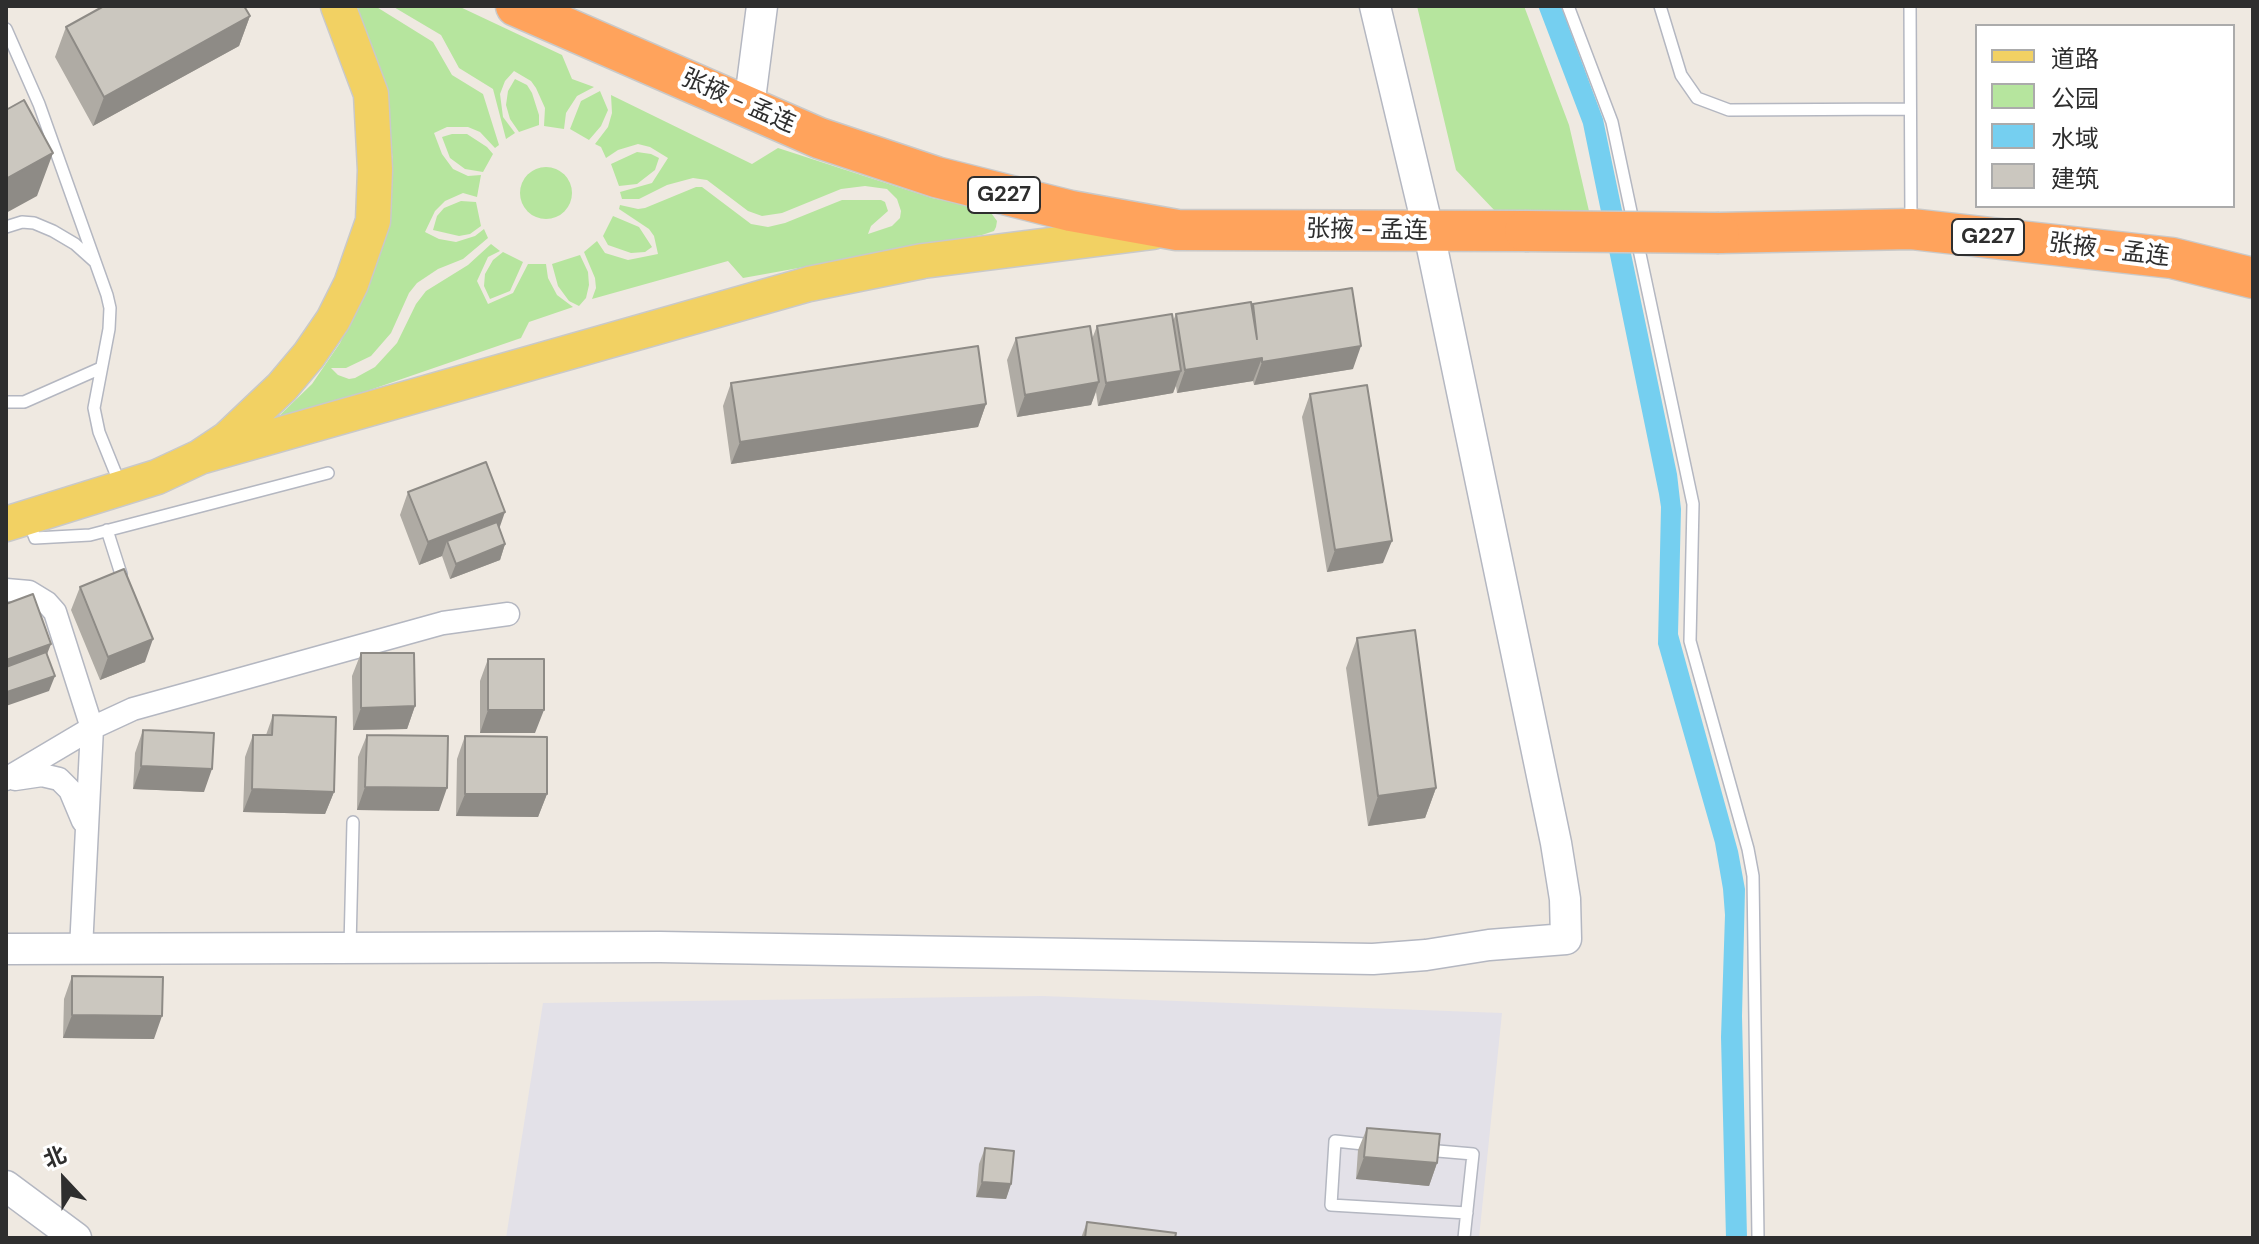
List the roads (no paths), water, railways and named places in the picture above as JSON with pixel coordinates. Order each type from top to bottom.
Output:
[{"type":"highway","name":"张掖 - 孟连","points":[[516,6],[819,138],[936,177],[1071,211],[1177,230],[1719,233],[1911,229],[2172,258],[2253,278]]},
{"type":"main road","points":[[17,520],[157,477],[200,457],[227,439],[282,387],[333,320],[351,284],[373,221],[375,131],[371,94],[338,6]]},
{"type":"main road","points":[[200,457],[809,284],[923,261],[1177,230]]},
{"type":"street","points":[[749,107],[762,6]]},
{"type":"street","points":[[6,949],[660,947],[1373,959],[1566,939],[1565,899],[1556,843],[1429,233],[1375,6]]},
{"type":"street","points":[[6,590],[29,592],[55,612],[92,728],[81,949]]},
{"type":"street","points":[[6,780],[92,728],[133,709],[443,623],[508,614]]},
{"type":"street","points":[[6,780],[42,775],[59,779],[75,800],[86,829]]},
{"type":"street","points":[[6,1186],[41,1224],[76,1238]]},
{"type":"lane","points":[[1568,6],[1612,122],[1693,504],[1690,641],[1753,876],[1758,1238]]},
{"type":"lane","points":[[1660,6],[1681,75],[1697,98],[1729,110],[1910,109]]},
{"type":"lane","points":[[1910,6],[1911,229]]},
{"type":"lane","points":[[6,29],[39,104],[110,308],[106,348],[96,394],[95,421],[121,489]]},
{"type":"lane","points":[[6,227],[22,222],[44,227],[75,244],[94,262]]},
{"type":"lane","points":[[6,402],[24,402],[101,368]]},
{"type":"lane","points":[[17,520],[35,538],[90,535],[328,473]]},
{"type":"lane","points":[[107,530],[121,574]]},
{"type":"lane","points":[[350,948],[353,822]]},
{"type":"lane","points":[[1381,1146],[1335,1141],[1331,1205],[1467,1213]]},
{"type":"lane","points":[[1411,1149],[1473,1154],[1464,1238]]},
{"type":"water","points":[[1538,6],[1561,6],[1603,119],[1677,474],[1681,509],[1678,634],[1738,851],[1745,889],[1742,1016],[1747,1238],[1726,1238],[1721,1037],[1723,889],[1715,843],[1658,644],[1659,494],[1583,124]]}]
